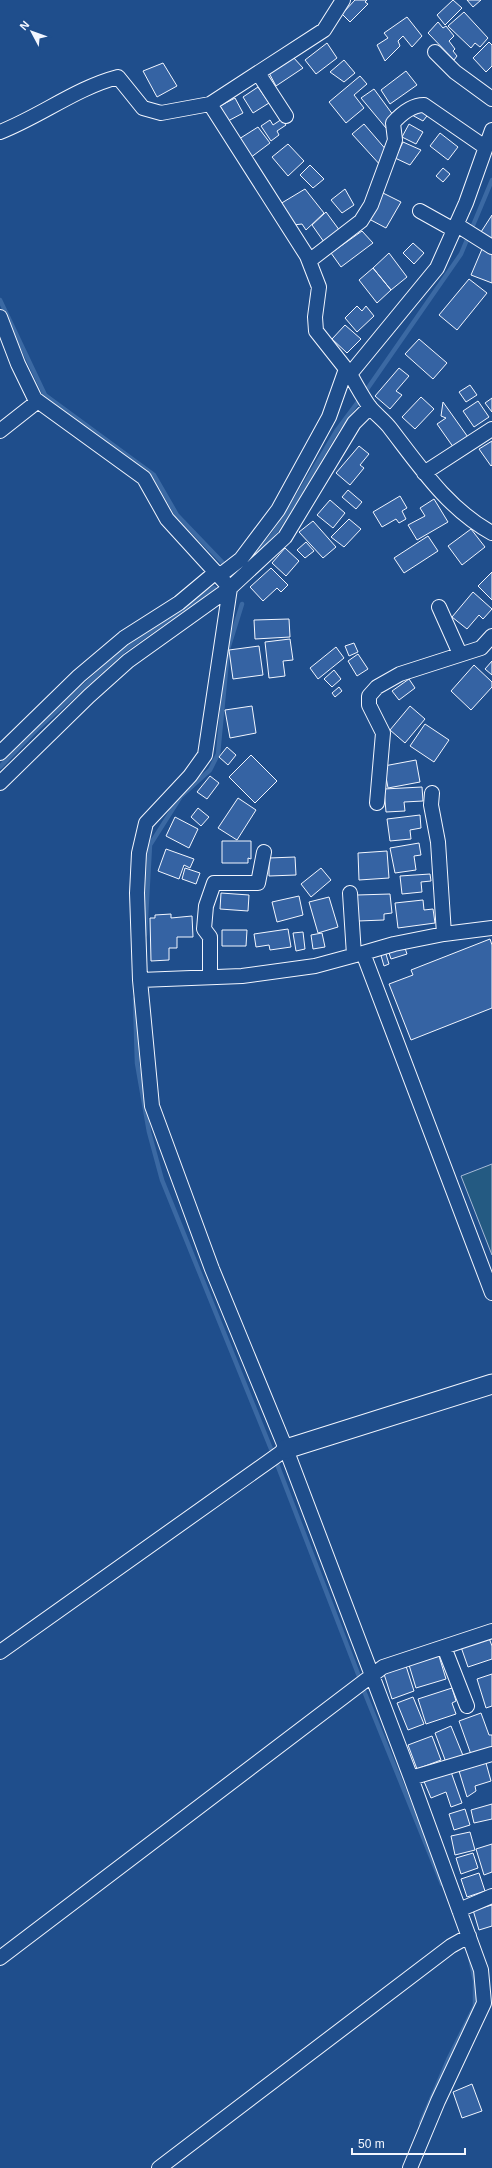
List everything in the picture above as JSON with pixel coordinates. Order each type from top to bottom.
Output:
[{"type":"street","points":[[0,132],[15,126],[97,83],[118,77],[143,108],[161,113],[210,104],[324,30],[343,0]]},
{"type":"street","points":[[435,52],[455,72],[492,99]]},
{"type":"street","points":[[258,73],[286,116]]},
{"type":"street","points":[[210,104],[309,262],[319,287],[314,317],[316,331],[350,375],[369,405],[382,418],[424,473],[448,500],[492,532]]},
{"type":"street","points":[[309,262],[361,221],[371,206],[395,140],[393,123],[400,115],[417,105],[424,105],[486,147]]},
{"type":"street","points":[[0,753],[79,676],[124,638],[179,603],[241,559],[278,510],[329,417],[350,375],[437,268],[457,227],[492,130]]},
{"type":"street","points":[[420,211],[457,227],[479,238],[492,247]]},
{"type":"street","points":[[0,317],[18,364],[36,398],[144,478],[167,519],[230,588],[205,755],[190,776],[146,823],[139,853],[137,893],[140,980],[152,1106],[212,1269],[286,1449],[372,1674],[469,1936],[486,1970],[484,2003],[438,2101],[410,2168]]},
{"type":"street","points":[[0,419],[36,398]]},
{"type":"street","points":[[0,431],[36,398]]},
{"type":"street","points":[[0,783],[89,696],[128,661],[230,588],[285,537],[354,424],[369,405]]},
{"type":"street","points":[[424,473],[492,429]]},
{"type":"street","points":[[439,607],[460,654]]},
{"type":"street","points":[[377,803],[383,733],[369,705],[369,696],[376,687],[400,674],[481,648],[492,636]]},
{"type":"street","points":[[432,793],[431,805],[438,842],[444,934]]},
{"type":"street","points":[[210,977],[210,937],[204,929],[206,906],[214,882],[258,883],[264,852]]},
{"type":"street","points":[[350,893],[359,954],[492,1293]]},
{"type":"street","points":[[140,980],[242,976],[315,966],[394,944],[444,934],[492,928]]},
{"type":"street","points":[[0,1652],[286,1449],[492,1384]]},
{"type":"street","points":[[0,1958],[372,1674],[383,1667],[492,1631]]},
{"type":"street","points":[[444,1647],[467,1706]]},
{"type":"street","points":[[411,1778],[492,1754]]},
{"type":"street","points":[[459,1910],[492,1896]]},
{"type":"street","points":[[159,2168],[450,1946],[469,1936]]},
{"type":"shaded area","points":[[492,1164],[492,1255],[461,1176]]},
{"type":"building","points":[[355,0],[367,0],[365,2],[368,4],[350,22],[342,14]]},
{"type":"building","points":[[453,0],[462,8],[445,25],[437,15]]},
{"type":"building","points":[[467,0],[481,0],[473,7]]},
{"type":"building","points":[[464,12],[488,38],[480,47],[475,43],[471,48],[448,26]]},
{"type":"building","points":[[407,17],[422,36],[412,47],[403,36],[398,41],[400,46],[385,61],[377,45],[388,38],[384,33]]},
{"type":"building","points":[[438,22],[443,28],[446,26],[454,36],[449,41],[455,49],[453,51],[457,56],[454,60],[428,33]]},
{"type":"building","points":[[489,42],[492,45],[492,66],[486,72],[473,58]]},
{"type":"building","points":[[327,43],[337,58],[316,74],[305,60]]},
{"type":"building","points":[[293,57],[303,68],[276,86],[268,71]]},
{"type":"building","points":[[344,60],[355,73],[344,82],[330,72]]},
{"type":"building","points":[[163,63],[177,86],[157,97],[143,71]]},
{"type":"building","points":[[406,71],[417,85],[390,104],[381,90]]},
{"type":"building","points":[[360,76],[367,84],[354,95],[364,108],[346,123],[329,102]]},
{"type":"building","points":[[258,87],[269,103],[253,113],[243,97]]},
{"type":"building","points":[[374,89],[396,119],[386,128],[361,98]]},
{"type":"building","points":[[235,98],[243,113],[228,121],[220,106]]},
{"type":"building","points":[[419,105],[430,112],[423,121],[412,115]]},
{"type":"building","points":[[282,119],[286,125],[277,131],[279,135],[271,141],[261,126],[270,120],[273,125]]},
{"type":"building","points":[[364,124],[388,152],[382,167],[352,134]]},
{"type":"building","points":[[409,124],[423,132],[416,144],[402,137]]},
{"type":"building","points":[[258,127],[270,143],[250,158],[239,139]]},
{"type":"building","points":[[440,133],[458,147],[448,160],[430,146]]},
{"type":"building","points":[[403,142],[421,150],[410,165],[395,158]]},
{"type":"building","points":[[288,144],[304,161],[288,176],[272,157]]},
{"type":"building","points":[[310,165],[324,179],[313,188],[300,175]]},
{"type":"building","points":[[443,168],[450,174],[443,182],[436,176]]},
{"type":"building","points":[[305,189],[324,213],[306,230],[302,224],[293,225],[280,204]]},
{"type":"building","points":[[345,189],[354,205],[342,213],[331,200]]},
{"type":"building","points":[[383,193],[401,202],[386,228],[369,219]]},
{"type":"building","points":[[326,212],[340,231],[324,242],[312,225]]},
{"type":"building","points":[[492,215],[492,240],[481,232]]},
{"type":"building","points":[[362,231],[373,243],[341,267],[331,253]]},
{"type":"building","points":[[413,243],[424,253],[414,264],[403,253]]},
{"type":"building","points":[[482,249],[492,253],[492,283],[471,275]]},
{"type":"building","points":[[389,253],[407,277],[391,290],[373,268]]},
{"type":"building","points":[[373,268],[391,290],[377,303],[359,280]]},
{"type":"building","points":[[469,279],[487,293],[457,330],[439,315]]},
{"type":"building","points":[[357,306],[362,311],[366,306],[374,316],[357,332],[345,318]]},
{"type":"building","points":[[345,325],[361,339],[347,353],[332,339]]},
{"type":"building","points":[[419,339],[447,363],[433,379],[405,354]]},
{"type":"building","points":[[399,368],[409,376],[396,391],[402,395],[390,409],[375,396]]},
{"type":"building","points":[[470,385],[477,395],[466,402],[459,392]]},
{"type":"building","points":[[421,397],[434,409],[415,429],[402,417]]},
{"type":"building","points":[[492,398],[492,412],[485,403]]},
{"type":"building","points":[[478,401],[489,417],[474,427],[463,411]]},
{"type":"building","points":[[443,402],[470,440],[456,451],[437,424],[446,418],[441,416]]},
{"type":"building","points":[[492,441],[492,465],[491,466],[479,449]]},
{"type":"building","points":[[359,446],[369,454],[360,465],[364,468],[350,485],[336,473]]},
{"type":"building","points":[[348,490],[362,502],[356,509],[342,497]]},
{"type":"building","points":[[400,496],[407,508],[402,511],[406,519],[399,523],[396,519],[382,527],[373,512]]},
{"type":"building","points":[[434,499],[448,522],[417,540],[408,525],[425,516],[420,508]]},
{"type":"building","points":[[330,500],[345,513],[333,528],[317,515]]},
{"type":"building","points":[[349,519],[361,529],[344,547],[331,537]]},
{"type":"building","points":[[313,521],[336,547],[323,558],[299,532]]},
{"type":"building","points":[[471,529],[485,547],[462,565],[448,546]]},
{"type":"building","points":[[428,536],[438,551],[404,573],[394,558]]},
{"type":"building","points":[[306,542],[314,551],[305,558],[297,550]]},
{"type":"building","points":[[285,548],[299,561],[286,576],[272,563]]},
{"type":"building","points":[[271,568],[288,585],[281,592],[277,588],[263,601],[250,587]]},
{"type":"building","points":[[492,572],[492,600],[478,586]]},
{"type":"building","points":[[473,592],[492,609],[483,619],[479,615],[467,629],[452,617]]},
{"type":"building","points":[[289,619],[290,637],[255,639],[254,620]]},
{"type":"building","points":[[290,639],[293,660],[283,661],[285,676],[269,678],[265,642]]},
{"type":"building","points":[[354,643],[358,652],[349,656],[345,646]]},
{"type":"building","points":[[259,646],[263,675],[233,679],[229,650]]},
{"type":"building","points":[[336,647],[344,658],[318,679],[310,668]]},
{"type":"building","points":[[358,654],[368,669],[357,676],[348,661]]},
{"type":"building","points":[[492,661],[492,675],[485,669]]},
{"type":"building","points":[[474,665],[492,682],[492,687],[471,710],[451,691]]},
{"type":"building","points":[[334,670],[341,679],[332,687],[324,679]]},
{"type":"building","points":[[409,679],[415,688],[399,700],[392,691]]},
{"type":"building","points":[[339,687],[342,691],[335,697],[332,693]]},
{"type":"building","points":[[252,706],[256,733],[230,738],[225,710]]},
{"type":"building","points":[[410,706],[425,719],[405,743],[390,730]]},
{"type":"building","points":[[425,724],[449,740],[434,762],[410,746]]},
{"type":"building","points":[[227,747],[236,755],[228,765],[219,757]]},
{"type":"building","points":[[251,755],[277,781],[255,803],[229,777]]},
{"type":"building","points":[[416,760],[420,782],[388,788],[384,766]]},
{"type":"building","points":[[210,776],[219,783],[207,799],[197,792]]},
{"type":"building","points":[[422,787],[423,801],[404,802],[405,811],[386,812],[384,789]]},
{"type":"building","points":[[238,798],[256,810],[237,840],[218,828]]},
{"type":"building","points":[[198,808],[209,817],[201,826],[191,817]]},
{"type":"building","points":[[420,815],[421,828],[410,830],[411,839],[390,841],[387,819]]},
{"type":"building","points":[[175,817],[198,829],[189,848],[166,836]]},
{"type":"building","points":[[222,841],[251,841],[251,859],[248,858],[248,863],[222,863]]},
{"type":"building","points":[[419,843],[421,855],[414,856],[416,870],[395,873],[390,848]]},
{"type":"building","points":[[166,849],[194,859],[190,868],[184,865],[179,879],[158,871]]},
{"type":"building","points":[[387,851],[389,878],[359,880],[358,853]]},
{"type":"building","points":[[295,857],[296,875],[269,876],[269,858]]},
{"type":"building","points":[[185,868],[200,873],[196,884],[182,879]]},
{"type":"building","points":[[321,868],[331,880],[311,897],[301,884]]},
{"type":"building","points":[[430,874],[431,881],[421,882],[422,892],[402,894],[400,876]]},
{"type":"building","points":[[221,893],[249,895],[248,911],[220,909]]},
{"type":"building","points":[[390,894],[392,913],[384,914],[384,920],[358,921],[357,895]]},
{"type":"building","points":[[299,896],[303,915],[277,922],[272,902]]},
{"type":"building","points":[[329,897],[338,927],[318,933],[309,902]]},
{"type":"building","points":[[423,900],[424,910],[433,909],[435,923],[398,928],[395,903]]},
{"type":"building","points":[[171,914],[171,918],[192,916],[193,937],[177,937],[177,948],[169,948],[169,960],[151,961],[150,918],[155,918],[155,915]]},
{"type":"building","points":[[288,929],[291,947],[270,950],[269,945],[256,947],[254,934]]},
{"type":"building","points":[[222,930],[247,930],[246,946],[222,946]]},
{"type":"building","points":[[303,932],[305,949],[296,951],[293,933]]},
{"type":"building","points":[[322,933],[325,947],[313,949],[311,935]]},
{"type":"building","points":[[490,939],[492,945],[492,1008],[411,1040],[389,984],[413,975],[411,970]]},
{"type":"building","points":[[404,945],[407,954],[391,959],[388,950]]},
{"type":"building","points":[[385,951],[389,964],[384,966],[380,952]]},
{"type":"building","points":[[489,1638],[492,1646],[492,1659],[468,1667],[461,1647]]},
{"type":"building","points":[[439,1656],[446,1679],[416,1688],[409,1665]]},
{"type":"building","points":[[406,1666],[414,1691],[392,1699],[384,1674]]},
{"type":"building","points":[[492,1674],[492,1706],[486,1708],[477,1679]]},
{"type":"building","points":[[452,1688],[456,1701],[452,1703],[456,1714],[426,1724],[418,1699]]},
{"type":"building","points":[[413,1697],[424,1724],[408,1730],[397,1703]]},
{"type":"building","points":[[481,1713],[489,1735],[492,1735],[492,1753],[473,1760],[459,1721]]},
{"type":"building","points":[[451,1726],[464,1758],[447,1765],[435,1733]]},
{"type":"building","points":[[432,1736],[441,1760],[417,1769],[408,1745]]},
{"type":"building","points":[[486,1763],[491,1781],[475,1786],[476,1791],[467,1797],[459,1771]]},
{"type":"building","points":[[450,1769],[462,1803],[451,1807],[446,1792],[431,1798],[423,1779]]},
{"type":"building","points":[[492,1804],[492,1819],[474,1823],[471,1810]]},
{"type":"building","points":[[465,1809],[470,1825],[454,1830],[449,1814]]},
{"type":"building","points":[[470,1832],[475,1850],[455,1855],[451,1836]]},
{"type":"building","points":[[492,1844],[492,1872],[484,1875],[476,1849]]},
{"type":"building","points":[[473,1853],[478,1868],[461,1874],[456,1858]]},
{"type":"building","points":[[479,1873],[485,1891],[467,1897],[461,1879]]},
{"type":"building","points":[[492,1905],[492,1926],[479,1930],[473,1910]]},
{"type":"building","points":[[472,2084],[482,2111],[462,2118],[453,2092]]},
{"type":"waterway","points":[[253,557],[273,535],[337,430],[461,254],[492,180]]},
{"type":"waterway","points":[[0,300],[45,395],[154,475],[177,515],[224,564]]},
{"type":"waterway","points":[[0,767],[38,728],[123,651],[214,588]]},
{"type":"waterway","points":[[145,935],[150,845],[181,796],[210,770],[218,754],[228,649],[242,604]]},
{"type":"waterway","points":[[135,999],[137,1063],[149,1132],[162,1180],[271,1449]]},
{"type":"waterway","points":[[277,1464],[360,1679]]},
{"type":"waterway","points":[[364,1691],[442,1884]]},
{"type":"waterway","points":[[421,2123],[449,2058],[475,2006],[475,1981],[470,1957]]}]
